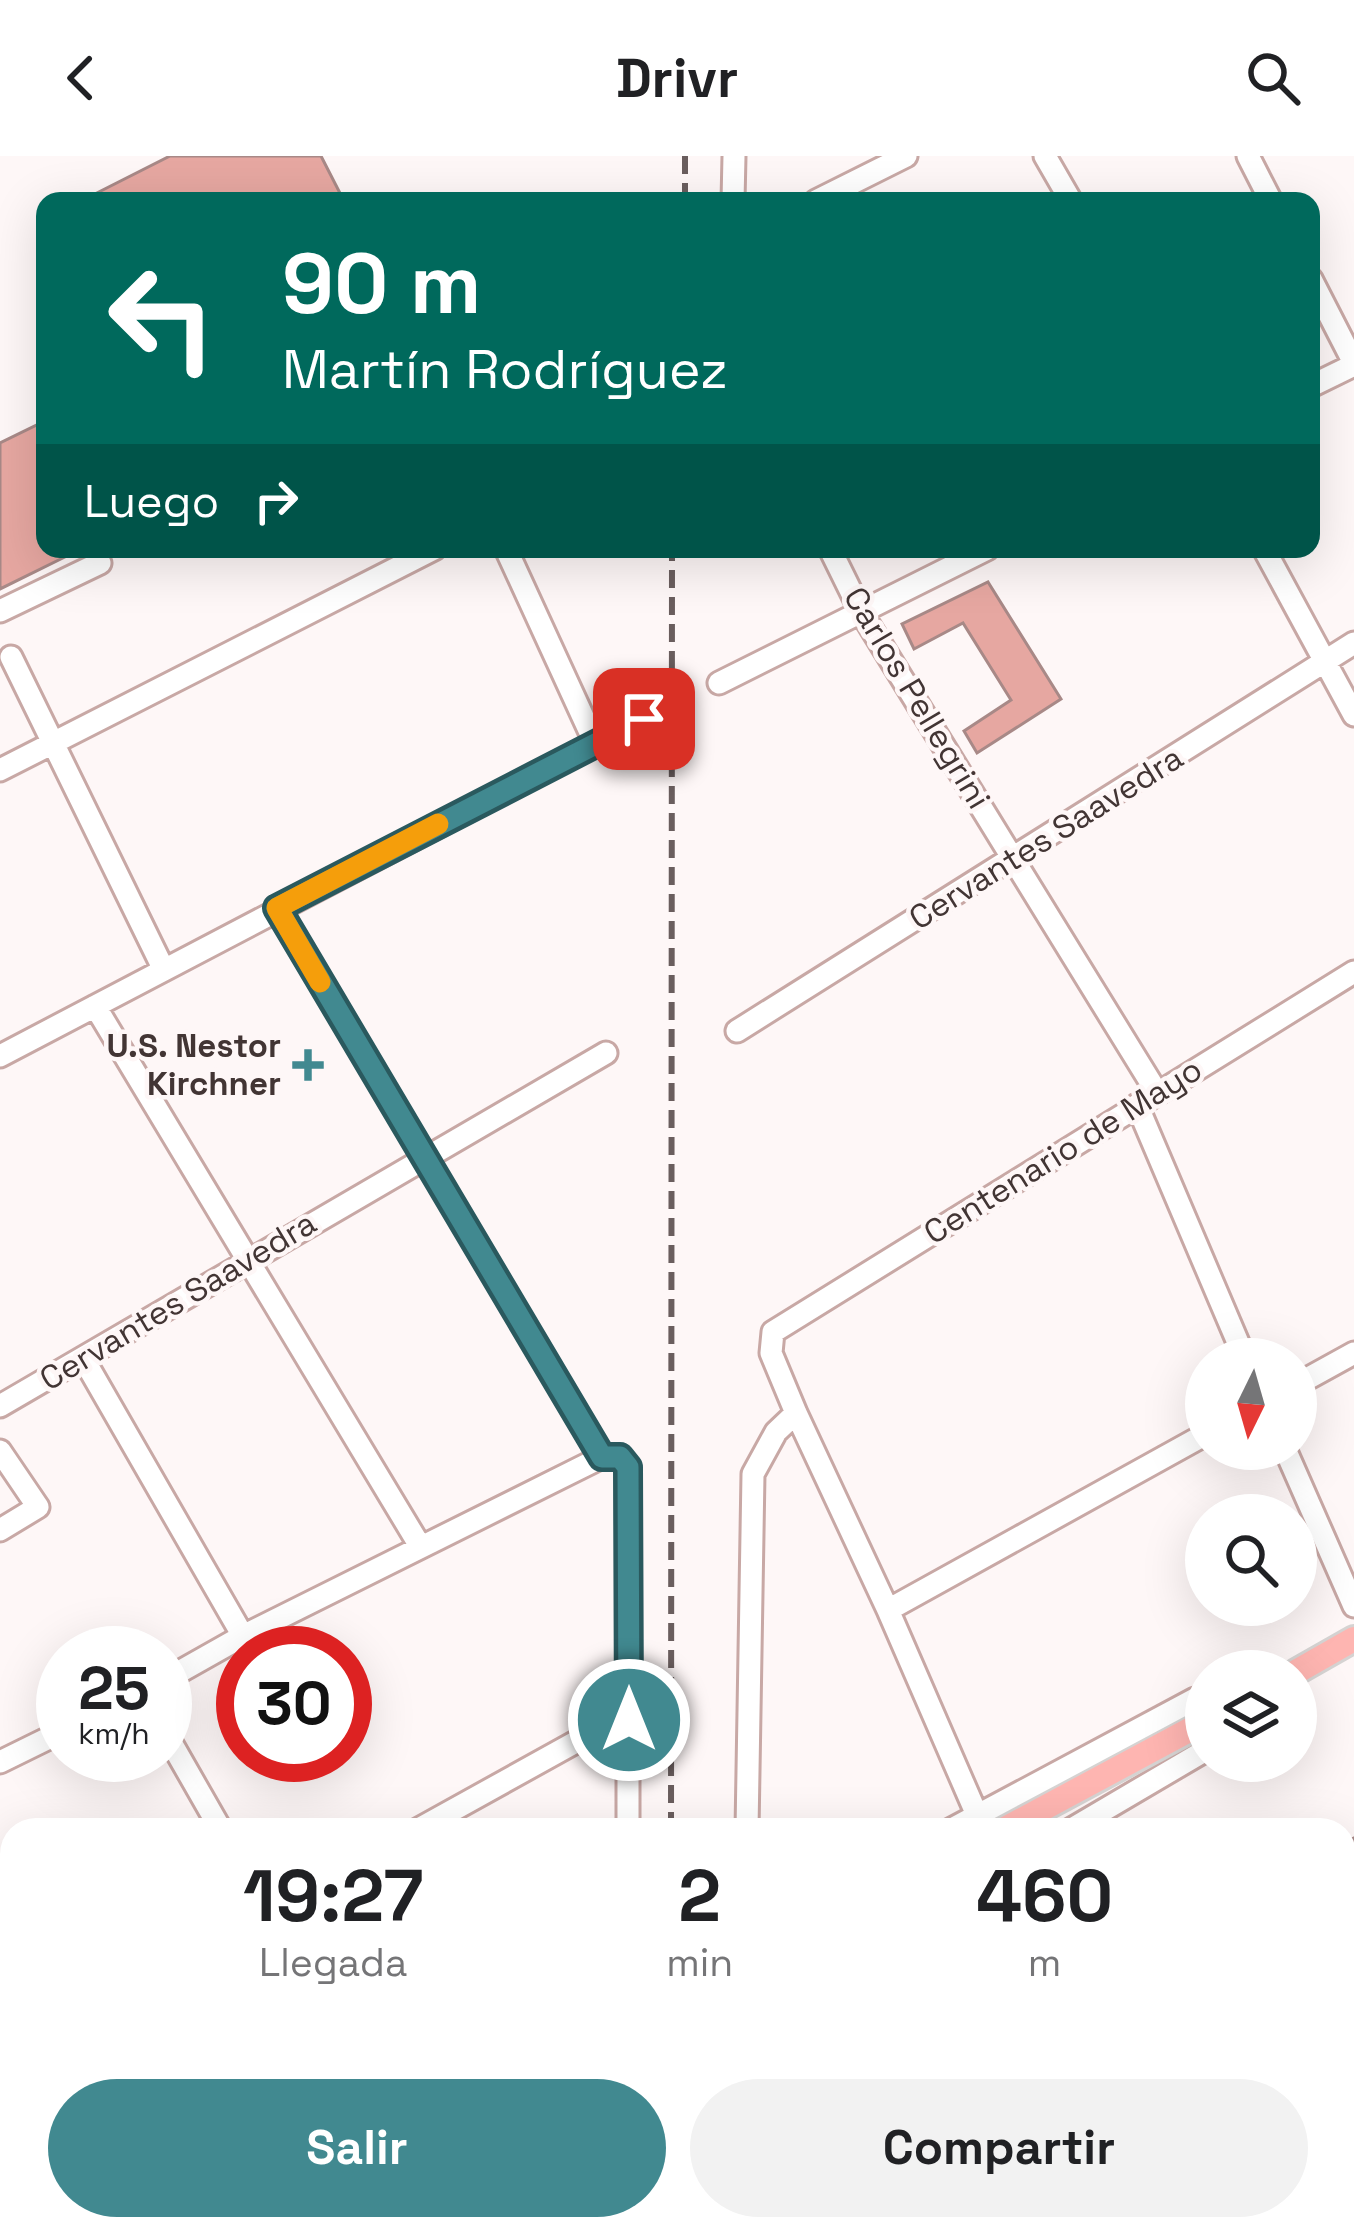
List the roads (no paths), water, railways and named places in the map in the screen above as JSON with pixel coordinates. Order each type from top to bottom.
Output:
[{"type":"main road","points":[[1317,1660],[1354,1639]]},
{"type":"main road","points":[[1025,1818],[1185,1732]]},
{"type":"street","points":[[734,156],[734,192]]},
{"type":"street","points":[[834,192],[905,156]]},
{"type":"street","points":[[1046,156],[1066,192]]},
{"type":"street","points":[[1248,156],[1266,192]]},
{"type":"street","points":[[1320,297],[1354,364],[1320,381]]},
{"type":"street","points":[[0,770],[416,558]]},
{"type":"street","points":[[510,558],[595,743]]},
{"type":"street","name":"Carlos Pellegrini","points":[[834,558],[861,612],[1156,1091]]},
{"type":"street","points":[[719,683],[969,558]]},
{"type":"street","points":[[1269,558],[1354,715]]},
{"type":"street","points":[[0,611],[100,563]]},
{"type":"street","name":"Cervantes Saavedra","points":[[737,1031],[1354,643]]},
{"type":"street","points":[[11,657],[164,970]]},
{"type":"street","points":[[0,1056],[644,719]]},
{"type":"street","points":[[277,908],[602,1457]]},
{"type":"street","name":"Centenario de Mayo","points":[[790,1418],[771,1353],[773,1332],[1354,972]]},
{"type":"street","points":[[95,1006],[420,1546]]},
{"type":"street","name":"Cervantes Saavedra","points":[[0,1406],[606,1053]]},
{"type":"street","points":[[1137,1105],[1236,1338]]},
{"type":"street","points":[[1317,1373],[1354,1353]]},
{"type":"street","points":[[83,1358],[237,1626]]},
{"type":"street","points":[[790,1418],[888,1610],[977,1815]]},
{"type":"street","points":[[747,1818],[754,1474],[790,1418]]},
{"type":"street","points":[[888,1610],[1185,1446]]},
{"type":"street","points":[[0,1451],[38,1507],[0,1530]]},
{"type":"street","points":[[263,1626],[602,1457],[620,1457],[628,1467],[628,1818]]},
{"type":"street","points":[[1294,1470],[1354,1606]]},
{"type":"street","points":[[972,1818],[1185,1704]]},
{"type":"street","points":[[439,1818],[602,1728],[629,1720]]},
{"type":"street","points":[[0,1762],[36,1744]]},
{"type":"street","points":[[1090,1818],[1185,1762]]},
{"type":"street","points":[[192,1779],[214,1818]]},
{"type":"railway","points":[[685,156],[685,192]]},
{"type":"railway","points":[[671,1818],[672,558]]},
{"type":"place","name":"U.S. Nestor Kirchner","points":[[308,1065]]}]
